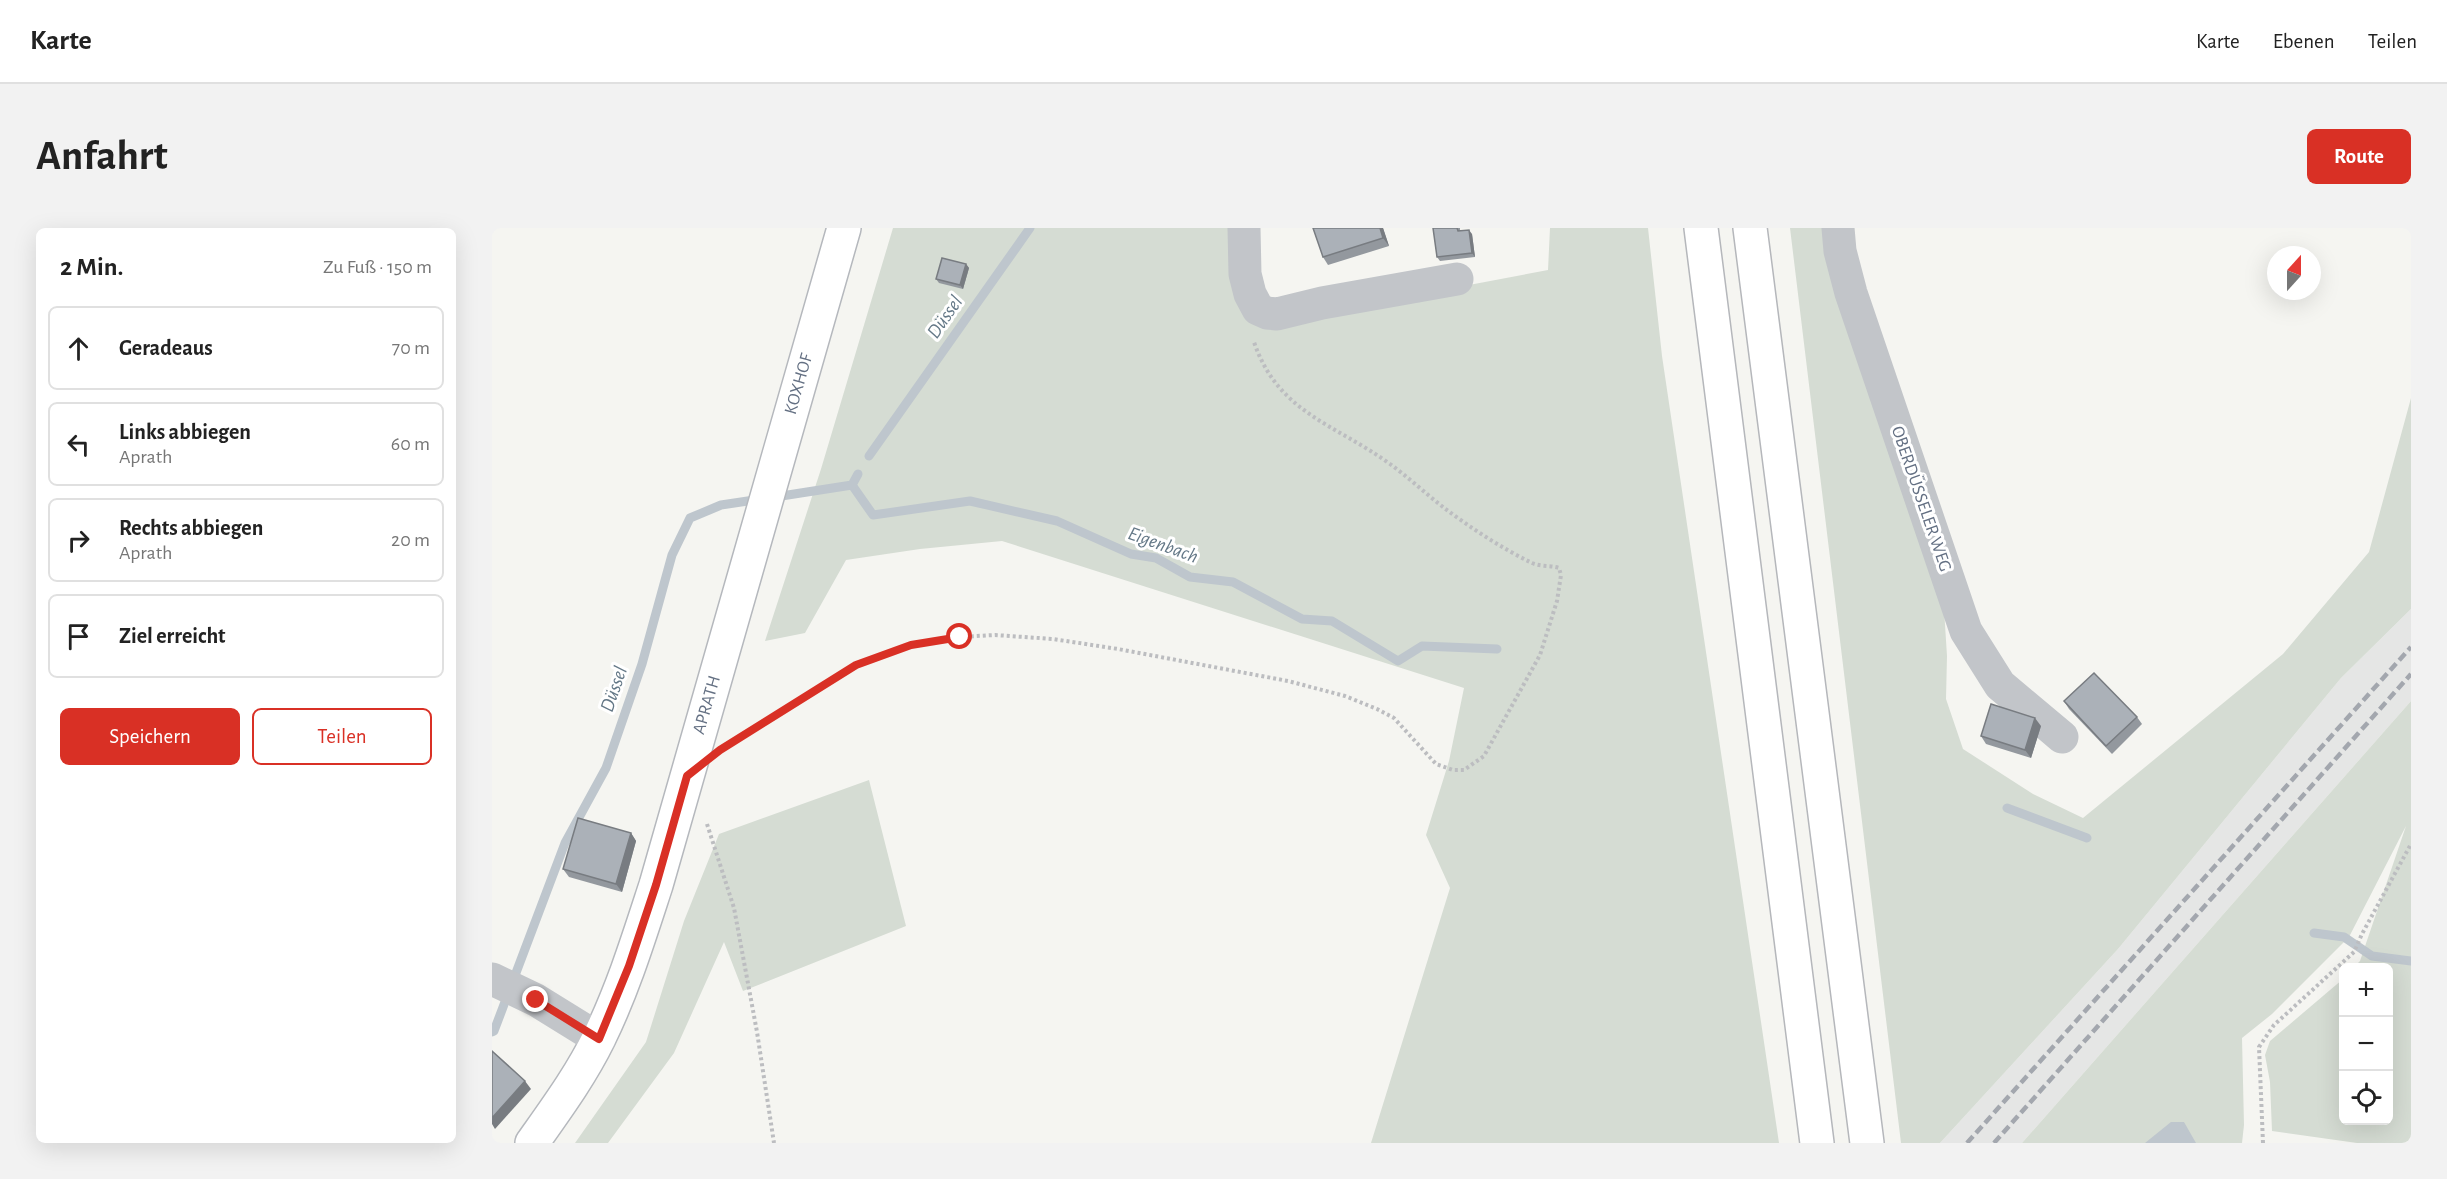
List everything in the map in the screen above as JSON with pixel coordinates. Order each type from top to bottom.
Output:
[{"type":"main road","name":"KOXHOF","points":[[753,540],[844,228]]},
{"type":"main road","points":[[1701,228],[1817,1143]]},
{"type":"main road","points":[[1750,228],[1867,1143]]},
{"type":"main road","name":"APRATH","points":[[532,1143],[570,1089],[599,1039],[615,1004],[652,896],[753,540]]},
{"type":"street","points":[[1244,228],[1245,274],[1250,294],[1258,309],[1267,313],[1277,314],[1457,279]]},
{"type":"street","name":"OBERDÜSSELER WEG","points":[[1838,228],[1840,251],[1851,293],[1966,631],[2000,685],[2062,737]]},
{"type":"street","points":[[492,979],[536,1000],[599,1039]]},
{"type":"path","points":[[687,776],[720,750],[856,665],[911,645],[960,637],[995,635],[1053,639],[1288,681],[1345,696],[1394,718],[1436,764],[1454,770],[1464,770],[1484,756],[1540,655],[1557,601],[1561,575],[1559,568],[1534,564],[1507,548],[1444,508],[1375,453],[1320,421],[1295,403],[1272,378],[1259,358],[1253,340],[1258,309]]},
{"type":"path","points":[[706,822],[734,908],[758,1032],[774,1143]]},
{"type":"path","points":[[2263,1143],[2259,1047],[2274,1025],[2354,952],[2411,844]]},
{"type":"shaded area","points":[[893,228],[1253,228],[1268,323],[1548,270],[1550,228],[1648,228],[1662,356],[1779,1143],[1371,1143],[1450,888],[1426,835],[1449,761],[1464,688],[1002,541],[920,549],[846,560],[805,633],[765,641],[821,469]]},
{"type":"shaded area","points":[[1790,228],[1832,228],[1944,609],[1947,656],[1946,699],[1963,749],[2033,794],[2083,818],[2283,654],[2369,552],[2411,398],[2411,609],[2341,678],[2118,949],[1940,1143],[1901,1143]]},
{"type":"shaded area","points":[[2411,609],[2411,701],[2022,1143],[1940,1143],[2118,949],[2341,678]]},
{"type":"shaded area","points":[[2411,701],[2411,1143],[2357,1143],[2272,1131],[2270,1082],[2265,1055],[2270,1041],[2339,982],[2339,1125],[2393,1125],[2393,963],[2358,963],[2406,826],[2349,937],[2272,1014],[2242,1038],[2244,1125],[2242,1143],[2022,1143]]},
{"type":"shaded area","points":[[869,780],[906,926],[743,991],[724,942],[674,1053],[608,1143],[575,1143],[646,1042],[684,921],[719,834]]},
{"type":"shaded area","points":[[2171,1122],[2184,1122],[2196,1143],[2145,1143]]},
{"type":"building","points":[[1313,228],[1380,228],[1383,238],[1323,257]]},
{"type":"building","points":[[1433,228],[1469,230],[1472,253],[1437,257]]},
{"type":"building","points":[[942,258],[966,264],[960,285],[936,279]]},
{"type":"building","points":[[2094,673],[2137,717],[2106,746],[2064,701]]},
{"type":"building","points":[[1991,704],[2035,718],[2025,750],[1981,736]]},
{"type":"building","points":[[578,818],[631,833],[616,884],[563,869]]},
{"type":"building","points":[[492,1051],[525,1081],[492,1118]]},
{"type":"waterway","name":"Düssel","points":[[869,456],[1030,228]]},
{"type":"waterway","name":"Düssel","points":[[775,497],[852,485],[858,474]]},
{"type":"waterway","name":"Eigenbach","points":[[852,485],[873,515],[970,501],[1057,521],[1131,554],[1156,558],[1190,577],[1233,582],[1302,619],[1332,621],[1398,661],[1422,646],[1497,649]]},
{"type":"waterway","name":"Düssel","points":[[492,1032],[565,843],[606,768],[642,664],[672,555],[690,518],[721,505],[761,499]]},
{"type":"waterway","name":"Eigenbach","points":[[2007,808],[2087,838]]},
{"type":"waterway","name":"Eigenbach","points":[[2314,933],[2344,937],[2372,956],[2411,961]]},
{"type":"railway","points":[[1967,1143],[2411,647]]},
{"type":"railway","points":[[1994,1143],[2411,674]]},
{"type":"route","points":[[536,1000],[599,1039],[629,966],[656,885],[687,776],[720,750],[856,665],[911,645],[960,637]]}]
